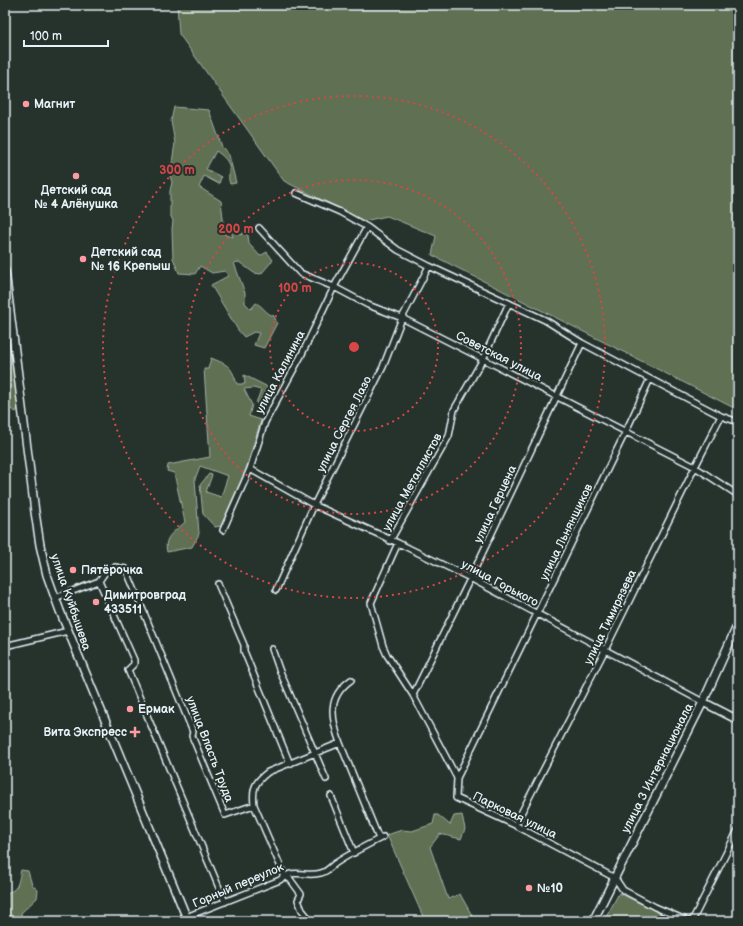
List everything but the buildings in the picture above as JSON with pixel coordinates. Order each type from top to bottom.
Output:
[{"type":"main road","name":"улица Куйбышева","points":[[5,271],[35,512],[44,560],[55,598],[68,631],[187,919]]},
{"type":"main road","name":"улица 3 Интернационала","points":[[593,921],[703,702],[738,624]]},
{"type":"main road","name":"улица Горького","points":[[703,702],[738,720]]},
{"type":"street","points":[[296,193],[340,212],[367,227],[398,250],[545,320],[650,379],[721,416],[738,422]]},
{"type":"street","name":"улица Калинина","points":[[223,530],[250,469],[265,422],[301,356],[334,287],[367,227]]},
{"type":"street","name":"Советская улица","points":[[260,228],[300,273],[334,287],[368,305],[402,318],[483,358],[695,467],[738,495]]},
{"type":"street","name":"улица Сергея Лазо","points":[[276,590],[314,505],[383,367],[402,318],[430,266]]},
{"type":"street","name":"улица Металлистов","points":[[390,541],[450,436],[454,410],[483,358],[509,303]]},
{"type":"street","name":"улица Герцена","points":[[413,695],[557,397],[582,342]]},
{"type":"street","name":"улица Льнянщиков","points":[[456,778],[537,615],[650,379]]},
{"type":"street","name":"улица Тимирязева","points":[[515,825],[606,650],[721,416]]},
{"type":"street","name":"улица Горького","points":[[250,469],[314,505],[470,578],[703,702]]},
{"type":"street","name":"Парковая улица","points":[[398,543],[371,603],[387,655],[413,695],[456,778],[456,798],[515,825],[615,878],[623,890],[655,907],[688,921]]},
{"type":"street","name":"улица Власть Труда","points":[[100,581],[106,571],[115,567],[126,569],[193,732],[192,736],[225,815],[254,805]]},
{"type":"street","points":[[55,598],[100,581],[134,660],[134,664],[128,670],[224,902]]},
{"type":"street","points":[[218,584],[244,645],[244,651],[290,764]]},
{"type":"street","points":[[5,646],[68,631]]},
{"type":"street","points":[[272,649],[326,780]]},
{"type":"street","points":[[311,921],[302,910],[298,900],[301,894],[290,879],[283,876],[283,872],[254,805],[253,789],[259,779],[268,772],[340,743],[334,722],[333,703],[342,687],[351,680]]},
{"type":"street","name":"Горный переулок","points":[[187,919],[224,902],[280,880],[283,876],[293,872],[310,875],[322,873],[335,863],[381,838],[340,743]]},
{"type":"street","points":[[331,796],[354,853]]},
{"type":"street","points":[[692,921],[738,830]]},
{"type":"green space","points":[[177,5],[738,5],[738,410],[432,255],[436,236],[387,216],[364,221],[284,181],[179,34]]},
{"type":"green space","points":[[174,107],[209,110],[222,147],[229,155],[236,183],[230,184],[228,162],[216,151],[206,169],[221,177],[219,184],[204,176],[199,187],[221,201],[225,235],[233,237],[231,231],[233,229],[241,235],[244,232],[248,235],[249,244],[260,256],[267,252],[273,260],[261,274],[254,273],[239,262],[234,263],[245,293],[245,303],[251,309],[256,303],[269,314],[274,316],[277,323],[264,348],[254,345],[259,333],[254,332],[244,337],[238,330],[211,285],[228,276],[225,271],[212,273],[200,266],[195,274],[179,273],[173,258],[173,221],[170,214],[170,191],[172,182],[170,176],[175,143],[171,121]]},
{"type":"green space","points":[[5,304],[18,408],[16,412],[5,406]]},
{"type":"green space","points":[[211,358],[221,362],[231,369],[237,384],[245,384],[244,375],[266,386],[272,393],[271,398],[268,399],[265,406],[256,403],[261,390],[253,388],[244,389],[252,405],[249,416],[261,420],[246,469],[221,526],[215,527],[203,514],[200,485],[209,474],[212,475],[206,492],[221,497],[228,476],[200,466],[195,479],[199,534],[192,547],[167,552],[166,547],[168,538],[185,522],[174,473],[167,471],[168,465],[210,457],[204,369],[208,369]]},
{"type":"green space","points":[[435,815],[438,815],[450,825],[454,816],[462,815],[465,829],[461,839],[440,834],[430,847],[448,899],[460,894],[475,921],[425,921],[387,835],[402,830],[412,831],[433,824]]},
{"type":"green space","points":[[21,870],[28,871],[32,885],[38,890],[37,898],[21,913],[22,921],[5,921],[5,893],[10,892],[15,888]]},
{"type":"green space","points":[[619,893],[676,921],[604,921]]},
{"type":"place","name":"Магнит","points":[[26,104]]},
{"type":"place","name":"Детский сад № 4 Алёнушка","points":[[76,176]]},
{"type":"place","name":"Детский сад № 16 Крепыш","points":[[83,259]]},
{"type":"place","name":"Пятёрочка","points":[[73,570]]},
{"type":"place","name":"Димитровград 433511","points":[[96,602]]},
{"type":"place","name":"Ермак","points":[[130,709]]},
{"type":"place","name":"Вита Экспресс","points":[[135,732]]},
{"type":"place","name":"№10","points":[[529,888]]}]
